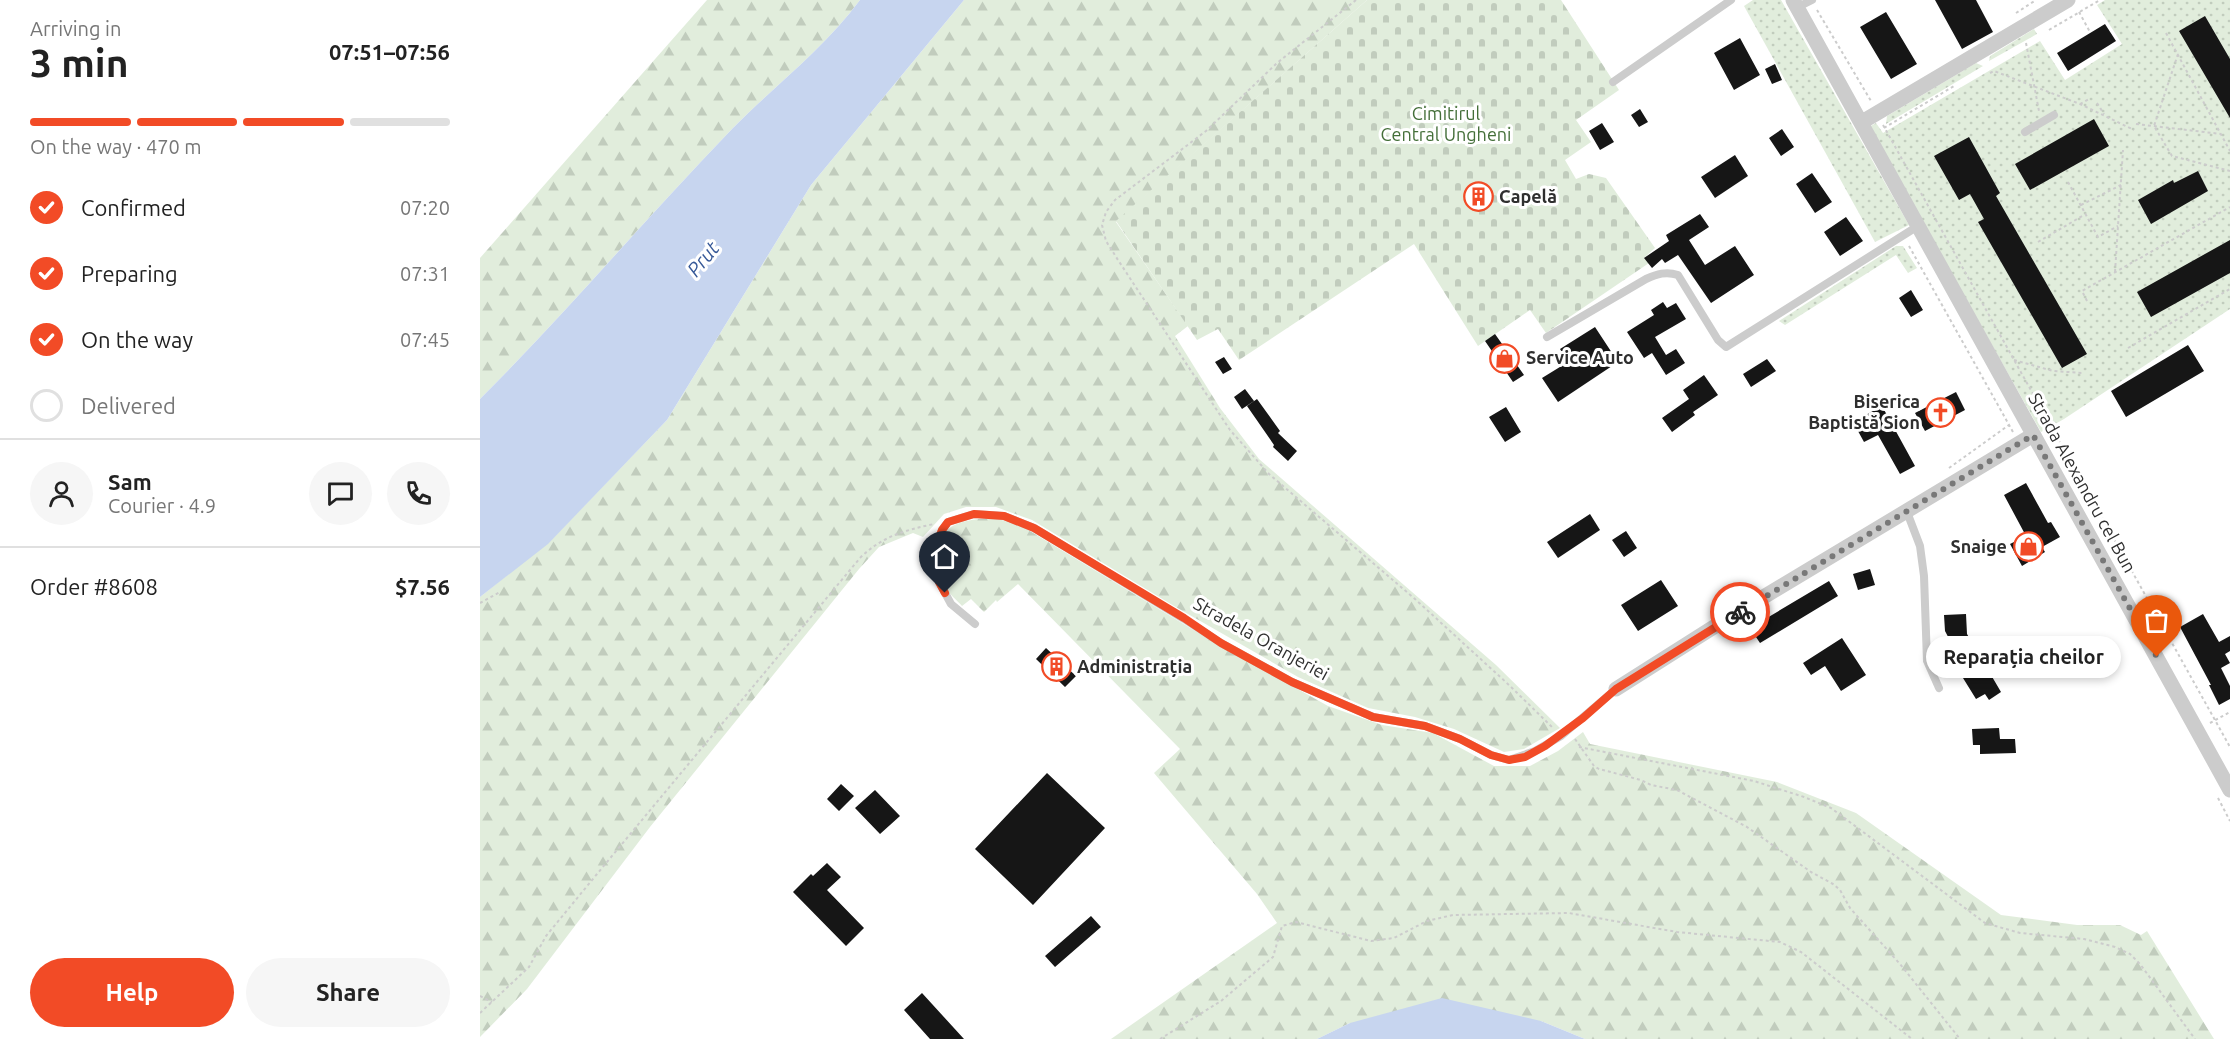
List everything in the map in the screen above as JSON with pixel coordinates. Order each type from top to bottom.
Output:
[{"type":"street","points":[[1862,122],[1881,121],[2068,0]]},
{"type":"street","name":"Strada Alexandru cel Bun","points":[[1803,2],[1862,122],[1918,226],[2230,790]]},
{"type":"street","name":"Stradela Oranjeriei","points":[[1616,689],[1717,625],[2033,435]]},
{"type":"lane","points":[[1613,82],[1731,0]]},
{"type":"lane","points":[[2025,132],[2054,115]]},
{"type":"lane","points":[[1547,337],[1646,279],[1658,273],[1670,272],[1678,275],[1718,340],[1726,346],[1918,226]]},
{"type":"lane","points":[[1907,512],[1920,546],[1924,576],[1927,660],[1939,688]]},
{"type":"lane","name":"Stradela Oranjeriei","points":[[948,522],[974,514],[1004,516],[1034,528],[1184,618],[1221,643],[1292,682],[1373,717],[1425,726],[1460,739],[1491,755],[1509,760],[1525,757],[1561,736],[1616,689]]},
{"type":"lane","points":[[948,522],[937,543],[935,562],[939,582],[951,604],[975,624]]},
{"type":"path","points":[[1356,0],[1277,63],[1206,131],[1115,200],[1104,216],[1102,225],[1104,235],[1126,273],[1230,430],[1247,451],[1269,474],[1384,572],[1498,674],[1561,736]]},
{"type":"path","points":[[2041,34],[2100,0]]},
{"type":"path","points":[[1803,2],[1881,121],[2230,747]]},
{"type":"path","points":[[2079,12],[2090,32]]},
{"type":"path","points":[[2166,33],[2230,151]]},
{"type":"path","points":[[2033,39],[2026,43],[2041,123]]},
{"type":"path","points":[[2178,54],[2154,126],[2172,156],[2230,171]]},
{"type":"path","points":[[1990,73],[1994,71],[2080,104],[2134,130]]},
{"type":"path","points":[[1881,121],[1956,85]]},
{"type":"path","points":[[2080,104],[2089,99]]},
{"type":"path","points":[[2097,103],[2104,114]]},
{"type":"path","points":[[2136,124],[2221,134]]},
{"type":"path","points":[[2115,272],[2122,150]]},
{"type":"path","points":[[2068,182],[2098,237],[2118,226]]},
{"type":"path","points":[[2081,206],[2121,185]]},
{"type":"path","points":[[2087,301],[2082,291],[2230,207]]},
{"type":"path","points":[[2038,242],[2085,214]]},
{"type":"path","points":[[2128,348],[2230,289]]},
{"type":"path","points":[[2014,360],[2053,371],[2083,373]]},
{"type":"path","points":[[1941,473],[2009,425]]},
{"type":"path","points":[[480,1013],[529,967],[546,936],[608,859],[860,558],[869,549],[894,534],[934,523],[948,522]]},
{"type":"path","points":[[480,603],[500,592]]},
{"type":"path","points":[[2197,730],[2230,712]]},
{"type":"path","points":[[1569,729],[1579,747],[1599,769],[1641,780],[1651,785],[1677,790],[1747,827],[1840,890],[1850,908],[1900,964],[1960,1039]]},
{"type":"path","points":[[1579,747],[1754,781],[1831,808],[1985,923],[2020,933],[2084,939],[2115,947],[2130,954],[2140,964],[2195,1039]]},
{"type":"path","points":[[1160,1039],[1221,1001],[1273,957],[1282,926],[1296,922],[1371,941],[1394,938],[1427,921],[1453,915],[1569,913],[1677,932],[1780,942],[1801,952],[1912,1039]]},
{"type":"path","points":[[480,996],[492,1002]]},
{"type":"green space","points":[[707,0],[860,0],[831,35],[732,129],[480,399],[480,258]]},
{"type":"green space","points":[[964,0],[1367,0],[1116,222],[1188,326],[1175,336],[1220,408],[1259,459],[1496,665],[1560,728],[1524,749],[1504,752],[1454,729],[1415,717],[1368,708],[1298,677],[1174,606],[1032,520],[996,507],[966,507],[944,514],[923,537],[913,533],[879,547],[650,827],[527,989],[480,1037],[480,597],[553,538],[667,420],[811,185]]},
{"type":"green space","name":"Cimitirul Central Ungheni","points":[[1367,0],[1561,0],[1619,90],[1576,120],[1591,142],[1565,160],[1576,179],[1589,174],[1606,178],[1655,248],[1644,258],[1649,263],[1546,333],[1530,310],[1478,346],[1414,244],[1239,360],[1218,329],[1197,340],[1116,221]]},
{"type":"green space","points":[[1753,0],[1781,0],[1909,225],[1875,242],[1744,6]]},
{"type":"green space","points":[[2105,0],[2230,0],[2230,309],[2041,432],[1869,127],[1876,123],[1883,133],[2040,41],[2065,80],[2122,44],[2097,5]]},
{"type":"green space","points":[[2034,29],[2037,34],[1989,61],[1990,56]]},
{"type":"green space","points":[[1976,63],[1983,66],[1886,124],[1887,116]]},
{"type":"green space","points":[[1896,246],[1903,246],[1917,268],[1908,273],[1896,255],[1785,325],[1779,321]]},
{"type":"green space","points":[[978,519],[999,519],[1025,528],[1210,640],[1328,706],[1382,725],[1433,733],[1494,766],[1530,766],[1558,751],[1583,732],[1590,744],[1777,782],[1856,813],[2001,915],[2077,925],[2120,925],[2141,935],[2147,931],[2214,1039],[1585,1039],[1541,1021],[1350,1023],[1317,1039],[1111,1039],[1277,923],[1257,894],[1154,773],[1180,749],[1018,584],[984,612],[971,599],[962,606],[948,591],[940,574],[938,556],[941,539],[945,532],[954,525]]},
{"type":"water","name":"Prut","points":[[860,0],[964,0],[811,185],[667,420],[548,544],[480,597],[480,399],[732,129],[831,35]]},
{"type":"water","points":[[1442,998],[1541,1021],[1585,1039],[1317,1039],[1350,1023]]},
{"type":"building","points":[[1935,0],[1976,0],[1993,32],[1962,49]]},
{"type":"building","points":[[1886,12],[1917,64],[1891,79],[1860,27]]},
{"type":"building","points":[[2205,16],[2230,59],[2230,118],[2179,31]]},
{"type":"building","points":[[2105,24],[2116,41],[2068,71],[2057,53]]},
{"type":"building","points":[[1740,38],[1760,75],[1734,90],[1714,53]]},
{"type":"building","points":[[1775,64],[1782,80],[1772,84],[1765,69]]},
{"type":"building","points":[[1640,109],[1648,122],[1639,127],[1631,115]]},
{"type":"building","points":[[2094,119],[2109,146],[2030,190],[2015,164]]},
{"type":"building","points":[[1602,123],[1614,142],[1600,150],[1589,131]]},
{"type":"building","points":[[1782,129],[1794,147],[1781,156],[1769,138]]},
{"type":"building","points":[[1969,137],[2000,193],[1996,196],[2087,354],[2062,368],[1978,222],[1984,219],[1970,194],[1959,200],[1934,156]]},
{"type":"building","points":[[1735,155],[1748,176],[1715,198],[1701,177]]},
{"type":"building","points":[[2198,171],[2208,191],[2151,224],[2138,200],[2173,180],[2174,183]]},
{"type":"building","points":[[1812,173],[1832,202],[1815,213],[1796,184]]},
{"type":"building","name":"Capelă","points":[[1483,184],[1492,199],[1473,210],[1464,196]]},
{"type":"building","points":[[1700,214],[1709,227],[1689,240],[1705,265],[1735,246],[1754,275],[1711,303],[1678,255],[1665,263],[1662,259],[1652,268],[1644,258],[1669,241],[1666,235]]},
{"type":"building","points":[[1846,217],[1863,241],[1840,256],[1824,232]]},
{"type":"building","points":[[2230,240],[2230,273],[2151,317],[2137,292]]},
{"type":"building","points":[[1911,290],[1923,310],[1911,317],[1899,298]]},
{"type":"building","points":[[1663,302],[1667,308],[1676,303],[1686,319],[1655,337],[1666,355],[1676,349],[1685,363],[1666,375],[1652,353],[1644,358],[1627,332],[1654,315],[1651,310]]},
{"type":"building","points":[[1595,327],[1618,362],[1558,402],[1542,378],[1568,362],[1560,349]]},
{"type":"building","points":[[1495,334],[1524,375],[1513,382],[1485,341]]},
{"type":"building","points":[[2188,345],[2204,371],[2126,417],[2111,391]]},
{"type":"building","points":[[1224,357],[1232,369],[1223,374],[1215,362]]},
{"type":"building","points":[[1767,359],[1776,371],[1751,387],[1743,374]]},
{"type":"building","points":[[1704,375],[1718,395],[1693,412],[1695,415],[1672,432],[1662,418],[1689,399],[1683,390]]},
{"type":"building","points":[[1245,389],[1254,401],[1242,409],[1234,397]]},
{"type":"building","name":"Biserica Baptistă Sion","points":[[1956,392],[1965,410],[1925,431],[1915,413]]},
{"type":"building","points":[[1257,399],[1280,431],[1278,433],[1297,451],[1288,461],[1273,447],[1274,445],[1247,406]]},
{"type":"building","points":[[1882,406],[1915,466],[1900,474],[1878,435],[1864,442],[1853,422]]},
{"type":"building","points":[[1506,407],[1521,432],[1505,442],[1489,417]]},
{"type":"building","points":[[2026,483],[2048,523],[2051,522],[2060,537],[2042,547],[2045,552],[2022,566],[2010,544],[2026,536],[2004,495]]},
{"type":"building","points":[[1590,514],[1600,530],[1558,558],[1547,542]]},
{"type":"building","points":[[1626,531],[1637,548],[1624,557],[1612,540]]},
{"type":"building","points":[[1870,569],[1875,585],[1858,590],[1853,574]]},
{"type":"building","points":[[1661,580],[1678,606],[1638,631],[1621,605]]},
{"type":"building","points":[[1829,581],[1838,596],[1760,643],[1750,628]]},
{"type":"building","points":[[1966,614],[1967,634],[2001,692],[1989,700],[1985,694],[1976,699],[1963,678],[1968,675],[1945,631],[1944,615]]},
{"type":"building","points":[[2203,614],[2219,642],[2230,636],[2230,651],[2225,654],[2230,663],[2221,668],[2230,686],[2230,699],[2219,705],[2180,627]]},
{"type":"building","points":[[1842,638],[1866,675],[1841,691],[1825,666],[1811,675],[1803,663]]},
{"type":"building","name":"Administrația","points":[[1046,648],[1076,676],[1065,687],[1036,659]]},
{"type":"building","points":[[1999,728],[2000,739],[2015,739],[2016,753],[1980,754],[1980,745],[1973,745],[1972,729]]},
{"type":"building","points":[[1047,773],[1105,828],[1033,905],[975,849]]},
{"type":"building","points":[[841,784],[854,796],[839,811],[827,799]]},
{"type":"building","points":[[875,790],[900,816],[880,834],[855,808]]},
{"type":"building","points":[[827,863],[841,877],[827,890],[864,928],[846,946],[793,892],[811,874],[813,876]]},
{"type":"building","points":[[1091,916],[1101,927],[1055,967],[1045,956]]},
{"type":"building","points":[[922,993],[964,1039],[930,1039],[904,1010]]},
{"type":"way so far","points":[[1740,612],[2033,435],[2157,657]]},
{"type":"place","name":"Capelă","points":[[1478,197]]},
{"type":"place","name":"Service Auto","points":[[1505,358]]},
{"type":"place","name":"Biserica Baptistă Sion","points":[[1941,412]]},
{"type":"place","name":"Snaige","points":[[2028,547]]},
{"type":"place","name":"Reparația cheilor","points":[[2157,657]]},
{"type":"place","name":"Administrația","points":[[1056,667]]},
{"type":"route","points":[[945,593],[939,582],[935,562],[937,543],[948,522],[974,514],[1004,516],[1034,528],[1184,618],[1221,643],[1292,682],[1373,717],[1425,726],[1460,739],[1491,755],[1509,760],[1525,757],[1561,736],[1616,689],[1740,612]]}]
